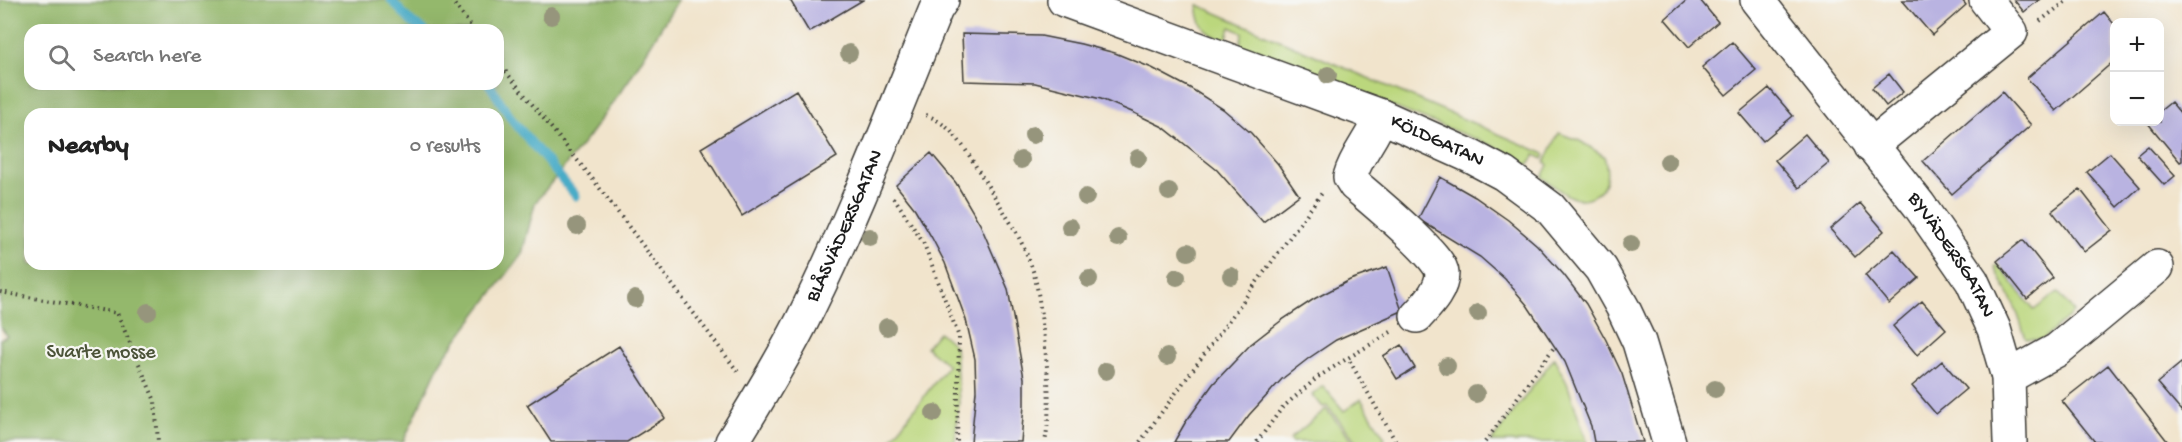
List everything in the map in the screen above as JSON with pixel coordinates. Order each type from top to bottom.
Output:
[{"type":"street","name":"BLÅSVÄDERSGATAN","points":[[732,442],[761,396],[834,254],[936,9],[942,0]]},
{"type":"street","name":"KÖLDGATAN","points":[[1064,0],[1381,116],[1504,174],[1550,208],[1601,269],[1639,342],[1669,442]]},
{"type":"street","name":"BYVÄDERSGATAN","points":[[1757,0],[1918,205],[1972,281],[1994,329],[2008,377],[2010,442]]},
{"type":"street","points":[[1870,146],[2011,32],[1986,0]]},
{"type":"street","points":[[1381,116],[1377,128],[1353,167],[1350,177],[1355,185],[1428,251],[1439,266],[1442,273],[1436,293],[1417,316]]},
{"type":"street","points":[[2008,377],[2057,350],[2157,267]]},
{"type":"path","points":[[451,0],[469,24]]},
{"type":"path","points":[[504,69],[662,268],[731,364],[744,378]]},
{"type":"path","points":[[898,104],[931,117],[962,143],[1014,229],[1032,266],[1046,356],[1047,432],[1045,442]]},
{"type":"path","points":[[1140,442],[1330,182],[1350,177]]},
{"type":"path","points":[[866,180],[897,202],[924,244],[959,337],[957,442]]},
{"type":"path","points":[[0,292],[117,314],[155,401],[158,442]]},
{"type":"path","points":[[1257,442],[1282,408],[1318,377],[1417,316]]},
{"type":"path","points":[[1485,442],[1555,346]]},
{"type":"path","points":[[1348,358],[1396,442]]},
{"type":"green space","name":"Svarte mosse","points":[[0,0],[678,0],[629,80],[588,137],[535,203],[522,254],[441,361],[403,442],[0,442],[0,339],[7,336],[0,326]]},
{"type":"green space","points":[[1198,5],[1545,154],[1543,159],[1535,155],[1528,165],[1491,145],[1239,47],[1243,33],[1230,27],[1226,41],[1209,32],[1201,24]]},
{"type":"green space","points":[[1559,133],[1580,141],[1604,156],[1606,179],[1597,194],[1586,198],[1574,198],[1542,177],[1548,165],[1545,162]]},
{"type":"green space","points":[[1998,265],[2034,310],[2058,292],[2074,312],[2042,340],[2026,339],[2016,309],[1995,268]]},
{"type":"green space","points":[[939,332],[955,346],[959,402],[955,442],[889,442],[948,365],[926,347]]},
{"type":"green space","points":[[1554,358],[1567,383],[1587,442],[1491,442]]},
{"type":"green space","points":[[1323,386],[1344,411],[1361,399],[1385,438],[1380,442],[1357,442],[1327,406],[1323,407],[1312,395]]},
{"type":"green space","points":[[1326,409],[1354,442],[1292,442],[1290,439]]},
{"type":"building","points":[[790,0],[863,0],[809,32]]},
{"type":"building","points":[[1687,0],[1700,0],[1718,22],[1689,47],[1665,19]]},
{"type":"building","points":[[1902,0],[1962,0],[1966,5],[1932,35]]},
{"type":"building","points":[[2014,0],[2039,0],[2024,12]]},
{"type":"building","points":[[2104,12],[2110,19],[2110,64],[2056,111],[2027,78]]},
{"type":"building","points":[[962,34],[1041,36],[1115,53],[1152,68],[1223,109],[1251,133],[1278,164],[1299,195],[1263,222],[1217,170],[1163,127],[1132,112],[1101,99],[1035,83],[964,81]]},
{"type":"building","points":[[1732,42],[1756,70],[1726,95],[1702,67]]},
{"type":"building","points":[[1889,74],[1903,92],[1886,106],[1872,88]]},
{"type":"building","points":[[1769,88],[1793,116],[1763,141],[1739,113]]},
{"type":"building","points":[[796,90],[837,157],[742,216],[701,148]]},
{"type":"building","points":[[2002,92],[2031,125],[1952,194],[1923,161]]},
{"type":"building","points":[[2171,102],[2182,115],[2182,161],[2180,162],[2150,126],[2164,126],[2164,108]]},
{"type":"building","points":[[1805,134],[1829,163],[1799,188],[1775,160]]},
{"type":"building","points":[[2148,146],[2175,176],[2164,185],[2137,155]]},
{"type":"building","points":[[931,153],[956,183],[980,224],[1008,289],[1024,378],[1021,442],[971,442],[976,391],[975,359],[966,320],[945,263],[915,209],[896,185]]},
{"type":"building","points":[[2110,153],[2140,187],[2118,207],[2087,172]]},
{"type":"building","points":[[1440,177],[1475,197],[1508,220],[1537,245],[1564,275],[1586,304],[1606,340],[1622,374],[1643,442],[1594,442],[1591,426],[1565,362],[1527,305],[1505,279],[1480,257],[1418,219]]},
{"type":"building","points":[[2080,189],[2112,230],[2084,252],[2052,211]]},
{"type":"building","points":[[1860,203],[1884,231],[1855,257],[1830,229]]},
{"type":"building","points":[[2023,240],[2053,278],[2027,299],[1997,261]]},
{"type":"building","points":[[1894,250],[1919,278],[1889,304],[1865,275]]},
{"type":"building","points":[[1387,267],[1402,311],[1336,340],[1309,358],[1282,379],[1249,415],[1229,442],[1174,442],[1213,384],[1251,344],[1314,299],[1350,280]]},
{"type":"building","points":[[1922,301],[1946,329],[1917,355],[1893,326]]},
{"type":"building","points":[[1401,345],[1415,368],[1397,379],[1383,356]]},
{"type":"building","points":[[619,346],[665,418],[627,442],[551,442],[527,405]]},
{"type":"building","points":[[1942,361],[1966,389],[1936,414],[1912,386]]},
{"type":"building","points":[[2182,364],[2182,412],[2157,383]]},
{"type":"building","points":[[2108,365],[2168,442],[2095,442],[2062,401]]},
{"type":"waterway","points":[[391,0],[414,24]]},
{"type":"waterway","points":[[493,90],[513,121],[576,196]]}]
